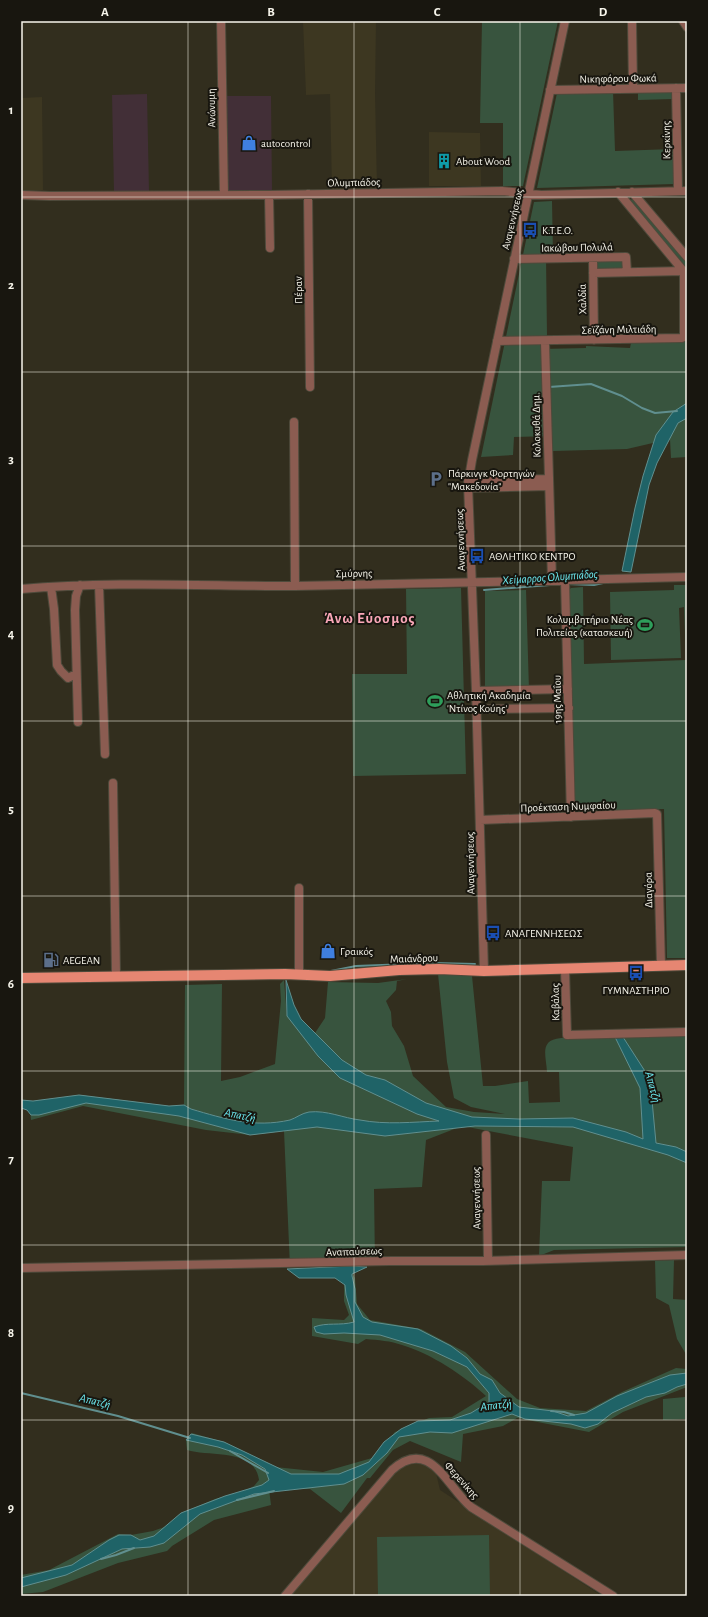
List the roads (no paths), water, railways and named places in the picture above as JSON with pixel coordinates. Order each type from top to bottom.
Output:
[{"type":"main road","name":"Μαιάνδρου","points":[[21,978],[116,976],[330,976],[415,970],[484,971],[687,965]]},
{"type":"street","name":"Ανώνυμη","points":[[221,21],[224,195]]},
{"type":"street","name":"Αναγεννήσεως","points":[[484,971],[476,691],[468,485],[496,344],[565,21]]},
{"type":"street","points":[[632,21],[633,88]]},
{"type":"street","points":[[683,21],[687,27]]},
{"type":"street","name":"Κερκίνης","points":[[676,88],[683,191]]},
{"type":"street","name":"Νικηφόρου Φωκά","points":[[550,90],[687,88]]},
{"type":"street","name":"Ολυμπιάδος","points":[[21,195],[269,195],[502,191],[528,194],[683,191]]},
{"type":"street","points":[[618,192],[685,273]]},
{"type":"street","points":[[632,192],[687,257]]},
{"type":"street","name":"Πέραν","points":[[308,194],[310,387]]},
{"type":"street","points":[[269,195],[270,248]]},
{"type":"street","name":"Ιακώβου Πολυλά","points":[[514,259],[626,257],[627,272]]},
{"type":"street","name":"Χαλδία","points":[[592,258],[594,340]]},
{"type":"street","points":[[593,273],[685,273]]},
{"type":"street","name":"Σεϊζάνη Μιλτιάδη","points":[[496,344],[537,347],[545,342],[682,338],[685,336],[685,273]]},
{"type":"street","name":"Κολοκυθά Δημ.","points":[[545,342],[552,580]]},
{"type":"street","points":[[294,422],[295,586]]},
{"type":"street","points":[[468,485],[549,483]]},
{"type":"street","name":"Σμύρνης","points":[[21,589],[80,585],[295,586],[687,577]]},
{"type":"street","name":"19ης Μαΐου","points":[[565,580],[571,817]]},
{"type":"street","points":[[78,722],[76,674],[76,596],[80,585]]},
{"type":"street","points":[[99,585],[105,754]]},
{"type":"street","points":[[51,587],[54,609],[57,665],[60,671],[68,678],[76,674]]},
{"type":"street","points":[[476,691],[568,689]]},
{"type":"street","points":[[476,710],[569,708]]},
{"type":"street","points":[[113,783],[116,976]]},
{"type":"street","name":"Προέκταση Νυμφαίου","points":[[480,820],[657,814]]},
{"type":"street","name":"Διαγόρα","points":[[657,814],[661,966]]},
{"type":"street","points":[[299,888],[299,975]]},
{"type":"street","name":"Καβάλας","points":[[566,969],[567,1035],[687,1032]]},
{"type":"street","name":"Αναγεννήσεως","points":[[486,1135],[488,1261]]},
{"type":"street","name":"Αναπαύσεως","points":[[21,1268],[488,1261],[687,1255]]},
{"type":"street","name":"Φερενίκης","points":[[285,1596],[392,1470],[403,1461],[412,1458],[424,1460],[439,1469],[471,1507],[613,1596]]},
{"type":"water","points":[[687,403],[687,418],[678,423],[657,463],[649,485],[631,572],[622,571],[643,476],[656,435],[673,412]]},
{"type":"water","points":[[286,980],[294,1005],[301,1019],[342,1060],[366,1075],[385,1080],[426,1103],[472,1117],[519,1119],[573,1118],[626,1132],[643,1139],[640,1088],[615,1037],[623,1037],[650,1079],[656,1143],[676,1147],[687,1152],[687,1163],[668,1155],[573,1127],[475,1126],[385,1136],[317,1127],[250,1135],[179,1116],[86,1103],[39,1115],[31,1115],[27,1110],[21,1108],[21,1100],[33,1101],[79,1095],[169,1106],[184,1105],[191,1109],[216,1116],[252,1123],[290,1120],[301,1114],[309,1112],[329,1113],[370,1122],[400,1123],[439,1121],[417,1114],[340,1078],[318,1056],[287,1016]]},
{"type":"water","points":[[351,1266],[367,1267],[352,1274],[355,1289],[355,1302],[363,1317],[372,1322],[418,1329],[451,1346],[467,1358],[480,1374],[492,1380],[500,1393],[519,1407],[553,1411],[568,1416],[586,1413],[617,1396],[670,1375],[687,1373],[687,1384],[665,1393],[646,1397],[612,1413],[598,1424],[585,1428],[571,1424],[525,1419],[512,1414],[452,1433],[430,1432],[399,1437],[387,1453],[363,1475],[344,1484],[254,1494],[200,1514],[164,1543],[150,1547],[122,1549],[66,1575],[21,1587],[21,1578],[72,1565],[119,1535],[131,1535],[140,1540],[154,1536],[181,1513],[225,1496],[262,1485],[269,1480],[265,1469],[242,1455],[218,1447],[186,1440],[191,1434],[224,1442],[291,1474],[339,1474],[369,1462],[384,1442],[401,1429],[418,1421],[450,1420],[471,1413],[489,1402],[489,1393],[467,1367],[433,1351],[380,1335],[344,1333],[324,1334],[316,1332],[314,1327],[354,1322],[346,1295],[345,1285],[335,1278],[299,1278],[287,1269]]},
{"type":"waterway","points":[[549,387],[591,384],[622,396],[642,408],[655,413],[677,411]]},
{"type":"waterway","name":"Χείμαρρος Ολυμπιάδος","points":[[567,584],[594,585],[603,583]]},
{"type":"waterway","name":"Χείμαρρος Ολυμπιάδος","points":[[484,590],[563,584]]},
{"type":"waterway","points":[[320,971],[331,971],[356,966],[434,963],[475,964]]},
{"type":"waterway","points":[[21,973],[29,973]]},
{"type":"waterway","name":"Απατζή","points":[[21,1393],[118,1416],[190,1438]]},
{"type":"waterway","name":"Απατζή","points":[[551,1411],[564,1412],[574,1415]]},
{"type":"waterway","name":"Απατζή","points":[[230,1451],[268,1473]]},
{"type":"waterway","name":"Απατζή","points":[[237,1500],[274,1491]]},
{"type":"waterway","name":"Απατζή","points":[[101,1559],[134,1548]]},
{"type":"place","name":"autocontrol","points":[[249,143]]},
{"type":"place","name":"About Wood","points":[[444,161]]},
{"type":"place","name":"K.T.E.O.","points":[[530,230]]},
{"type":"place","name":"Πάρκινγκ Φορτηγών \"Μακεδονία\"","points":[[436,479]]},
{"type":"place","name":"ΑΘΛΗΤΙΚΟ ΚΕΝΤΡΟ","points":[[477,556]]},
{"type":"place","name":"Κολυμβητήριο Νέας Πολιτείας (κατασκευή)","points":[[645,625]]},
{"type":"place","name":"Αθλητική Ακαδημία 'Ντίνος Κούης'","points":[[435,701]]},
{"type":"place","name":"ΑΝΑΓΕΝΝΗΣΕΩΣ","points":[[493,933]]},
{"type":"place","name":"Γραικός","points":[[328,951]]},
{"type":"place","name":"AEGEAN","points":[[51,960]]},
{"type":"place","name":"ΓΥΜΝΑΣΤΗΡΙΟ","points":[[636,973]]},
{"type":"district","name":"Άνω Εύοσμος","points":[[370,618]]}]
